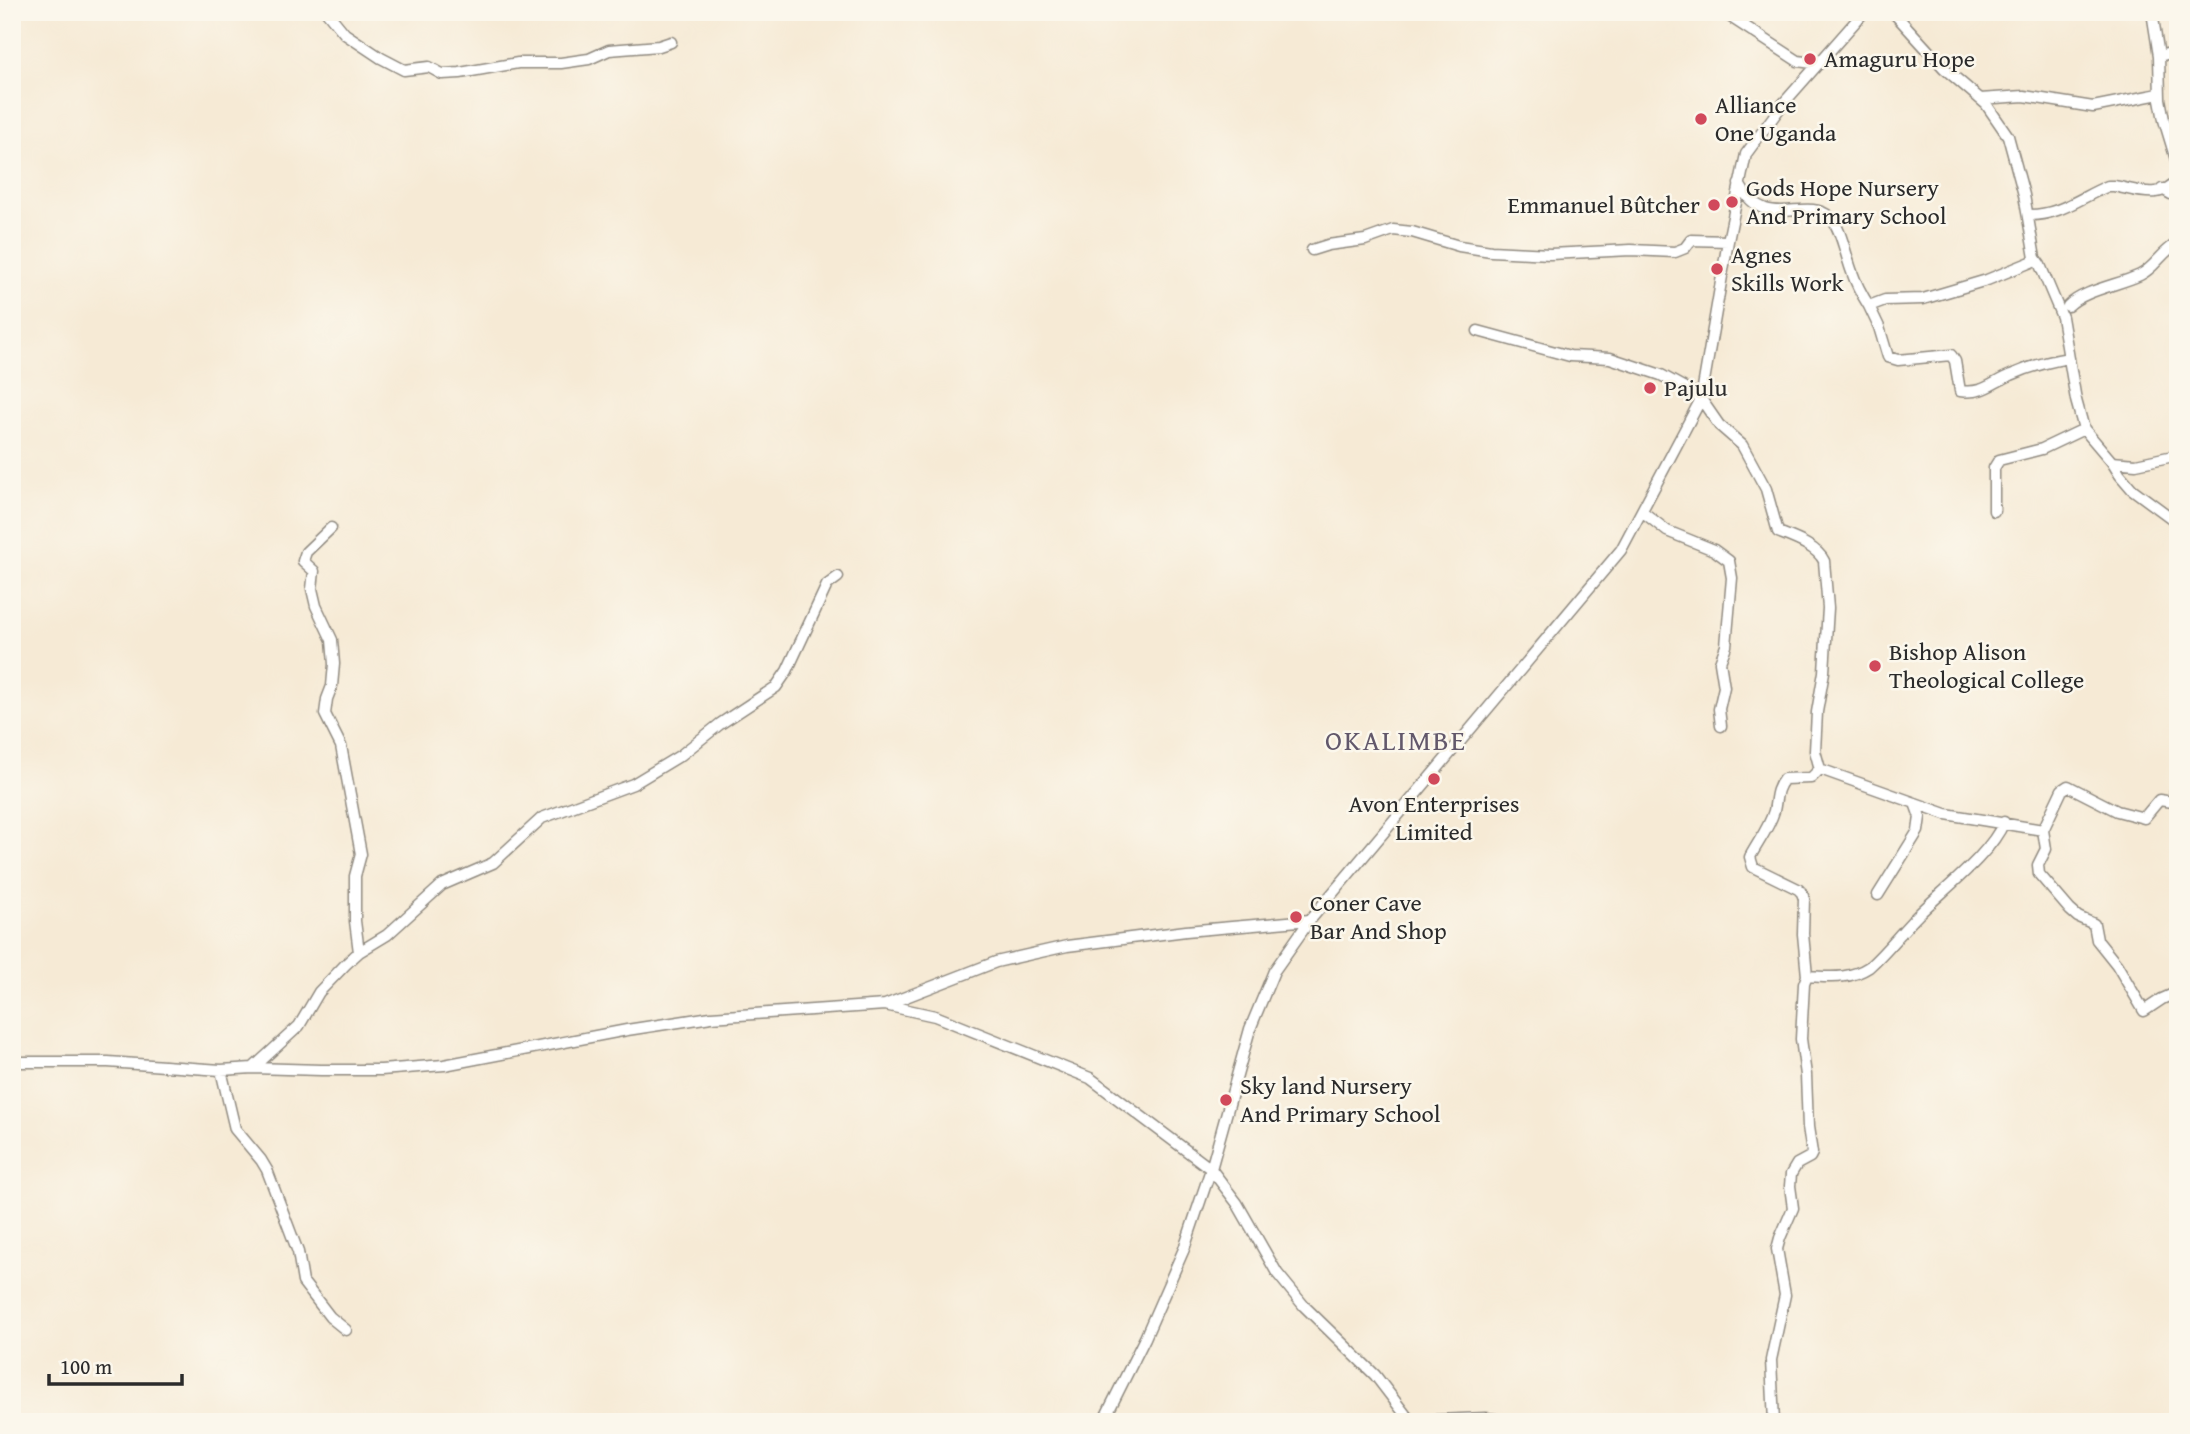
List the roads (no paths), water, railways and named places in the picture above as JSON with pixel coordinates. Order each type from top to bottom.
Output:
[{"type":"street","points":[[327,12],[345,34],[381,58],[404,70],[429,67],[442,74],[518,63],[561,64],[589,59],[609,50],[659,46],[671,42]]},
{"type":"street","points":[[1723,12],[1798,61],[1819,64]]},
{"type":"street","points":[[1103,1422],[1145,1338],[1184,1249],[1211,1170],[1255,1017],[1274,971],[1310,920],[1621,550],[1701,399],[1728,241],[1748,152],[1782,105],[1864,12]]},
{"type":"street","points":[[1893,12],[1944,68],[1986,104],[2008,136],[2028,215],[2035,258],[2058,306],[2084,429],[2132,489],[2178,523]]},
{"type":"street","points":[[2152,12],[2164,120],[2178,166]]},
{"type":"street","points":[[2159,56],[2178,51]]},
{"type":"street","points":[[1980,99],[2024,96],[2093,107],[2160,94]]},
{"type":"street","points":[[2028,215],[2051,213],[2108,186],[2150,194],[2170,187],[2178,179]]},
{"type":"street","points":[[1739,184],[1753,203],[1774,211],[1816,210],[1828,216],[1835,224],[1851,271],[1877,320],[1888,357],[1898,359],[1951,355],[1955,360],[1960,391],[1972,393],[2009,375],[2069,358]]},
{"type":"street","points":[[2162,189],[2178,198]]},
{"type":"street","points":[[1312,250],[1366,240],[1393,230],[1412,232],[1459,246],[1549,254],[1631,250],[1675,252],[1685,248],[1691,240],[1728,241]]},
{"type":"street","points":[[2068,306],[2081,297],[2141,275],[2169,247],[2178,243]]},
{"type":"street","points":[[1868,306],[1885,300],[1923,299],[1987,280],[2035,258]]},
{"type":"street","points":[[1478,331],[1570,356],[1610,358],[1661,375],[1701,399],[1719,425],[1742,444],[1766,489],[1778,532],[1814,549],[1824,561],[1828,608],[1815,751],[1820,769]]},
{"type":"street","points":[[1994,511],[1994,468],[1999,460],[2042,449],[2084,429]]},
{"type":"street","points":[[2112,462],[2136,464],[2178,455]]},
{"type":"street","points":[[1643,512],[1667,531],[1714,550],[1729,561],[1732,578],[1726,646],[1720,662],[1724,687],[1719,709],[1720,726]]},
{"type":"street","points":[[331,528],[306,552],[303,561],[314,571],[312,589],[316,606],[332,640],[332,686],[325,714],[341,746],[361,854],[355,876],[355,921],[359,952]]},
{"type":"street","points":[[253,1068],[299,1026],[319,992],[359,952],[387,935],[442,885],[493,863],[542,818],[633,784],[681,755],[720,724],[776,687],[787,671],[827,585],[838,577]]},
{"type":"street","points":[[1820,769],[1946,814],[2043,830]]},
{"type":"street","points":[[1774,1422],[1771,1360],[1785,1295],[1777,1249],[1793,1208],[1791,1174],[1797,1164],[1812,1153],[1801,1040],[1804,984],[1807,976],[1802,934],[1804,898],[1798,889],[1754,867],[1750,859],[1774,811],[1776,789],[1784,779],[1811,778],[1820,769]]},
{"type":"street","points":[[2178,772],[2173,802],[2159,800],[2144,818],[2117,811],[2068,786],[2065,787],[2043,830],[2046,849],[2038,864],[2039,874],[2070,910],[2094,924],[2097,940],[2117,965],[2144,1012],[2178,992]]},
{"type":"street","points":[[1878,895],[1918,831],[1920,817],[1915,803]]},
{"type":"street","points":[[1807,976],[1843,977],[1860,973],[1869,967],[1918,915],[1987,849],[2004,822]]},
{"type":"street","points":[[885,1005],[996,962],[1067,946],[1310,920]]},
{"type":"street","points":[[12,1062],[108,1062],[221,1070],[321,1070],[444,1065],[711,1017],[885,1005],[935,1016],[1090,1078],[1211,1170],[1237,1203],[1277,1273],[1304,1306],[1375,1375],[1411,1422],[1486,1418],[1517,1422]]},
{"type":"street","points":[[221,1070],[235,1129],[267,1170],[298,1252],[303,1282],[330,1317],[346,1331]]},
{"type":"place","name":"Amaguru Hope","points":[[1810,59]]},
{"type":"place","name":"Alliance One Uganda","points":[[1701,119]]},
{"type":"place","name":"Gods Hope Nursery And Primary School","points":[[1732,202]]},
{"type":"place","name":"Emmanuel Bûtcher","points":[[1714,205]]},
{"type":"place","name":"Agnes Skills Work","points":[[1717,269]]},
{"type":"place","name":"Pajulu","points":[[1650,388]]},
{"type":"place","name":"Bishop Alison Theological College","points":[[1875,666]]},
{"type":"place","name":"Avon Enterprises Limited","points":[[1434,779]]},
{"type":"place","name":"Coner Cave Bar And Shop","points":[[1296,917]]},
{"type":"place","name":"Sky land Nursery And Primary School","points":[[1226,1100]]},
{"type":"district","name":"OKALIMBE","points":[[1396,740]]}]
